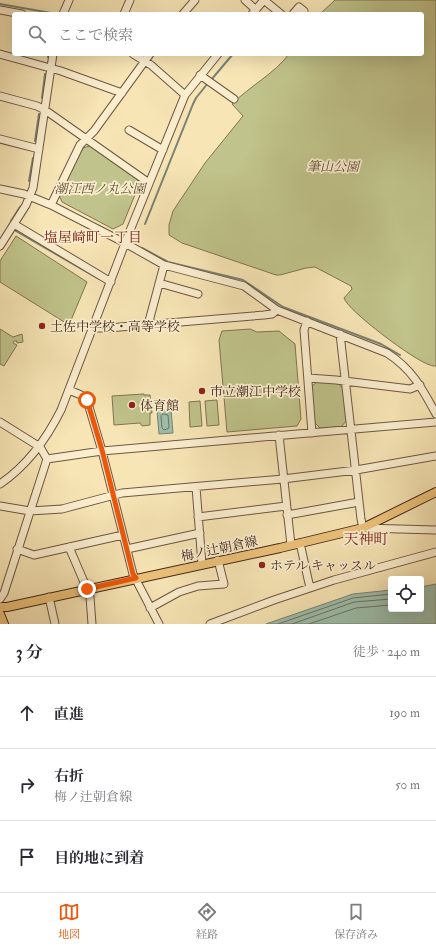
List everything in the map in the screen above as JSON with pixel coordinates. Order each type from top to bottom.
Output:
[{"type":"main road","name":"梅ノ辻朝倉線","points":[[0,607],[7,607],[363,528],[436,492]]},
{"type":"main road","points":[[0,614],[4,624]]},
{"type":"street","points":[[64,12],[69,0]]},
{"type":"street","points":[[125,12],[130,0]]},
{"type":"street","points":[[185,12],[195,0]]},
{"type":"street","points":[[245,0],[254,12],[264,0],[279,12]]},
{"type":"street","points":[[295,12],[299,7],[304,11]]},
{"type":"street","points":[[0,10],[12,12]]},
{"type":"street","points":[[0,54],[51,67],[122,93]]},
{"type":"street","points":[[1,244],[31,196],[53,56]]},
{"type":"street","points":[[137,56],[144,60],[185,95]]},
{"type":"street","points":[[51,205],[80,145],[94,131],[148,56]]},
{"type":"street","points":[[0,484],[20,468],[40,447],[61,410],[125,243],[185,95],[216,56]]},
{"type":"street","points":[[200,75],[234,99]]},
{"type":"street","points":[[0,96],[45,110],[149,183]]},
{"type":"street","points":[[129,130],[163,150]]},
{"type":"street","points":[[0,139],[39,149]]},
{"type":"street","points":[[0,189],[31,196],[51,205],[164,265],[237,283],[244,286],[277,310],[387,353],[399,360],[407,368],[420,385],[436,414]]},
{"type":"street","points":[[14,224],[111,282]]},
{"type":"street","points":[[148,325],[164,265]]},
{"type":"street","points":[[159,283],[198,294]]},
{"type":"street","points":[[93,328],[264,315],[272,314],[277,310]]},
{"type":"street","points":[[307,321],[304,330],[312,432]]},
{"type":"street","points":[[340,334],[363,528],[436,530]]},
{"type":"street","points":[[308,378],[410,389],[420,385]]},
{"type":"street","points":[[69,390],[81,395],[87,400],[102,450],[133,574],[159,624]]},
{"type":"street","points":[[0,422],[40,447],[47,459],[4,593],[0,599]]},
{"type":"street","points":[[47,459],[102,450],[436,422]]},
{"type":"street","points":[[279,435],[290,545]]},
{"type":"street","points":[[0,506],[30,511],[62,509],[122,493],[283,479],[356,470],[436,456]]},
{"type":"street","points":[[196,487],[202,564]]},
{"type":"street","points":[[287,515],[359,502]]},
{"type":"street","points":[[198,517],[286,506]]},
{"type":"street","points":[[127,549],[200,533]]},
{"type":"street","points":[[17,549],[34,555],[123,535]]},
{"type":"street","points":[[300,543],[310,588]]},
{"type":"street","points":[[69,547],[90,597],[92,624]]},
{"type":"street","points":[[210,624],[334,580],[436,552]]},
{"type":"street","points":[[150,608],[179,592],[198,586],[224,584],[218,560]]},
{"type":"street","points":[[49,597],[55,624]]},
{"type":"green space","name":"筆山公園","points":[[335,0],[436,0],[436,366],[422,362],[369,324],[348,304],[344,298],[352,289],[351,286],[315,267],[276,275],[182,243],[169,235],[169,225],[173,211],[205,163],[243,116],[232,104],[276,68],[287,56],[424,56],[424,12],[322,12]]},
{"type":"green space","name":"潮江西ノ丸公園","points":[[92,145],[136,177],[139,185],[123,224],[113,229],[62,202],[59,195],[83,148]]},
{"type":"green space","points":[[16,236],[87,282],[69,325],[0,282],[0,261]]},
{"type":"green space","points":[[0,329],[13,337],[22,334],[23,342],[17,343],[17,341],[14,341],[13,343],[17,345],[4,366],[0,364]]},
{"type":"green space","points":[[250,329],[257,332],[279,331],[295,344],[301,419],[297,426],[227,432],[219,340],[222,331]]},
{"type":"green space","points":[[318,381],[338,383],[343,389],[347,420],[341,427],[320,428],[314,422],[311,387]]},
{"type":"green space","name":"体育館","points":[[150,395],[152,413],[150,413],[150,425],[142,426],[140,423],[114,425],[112,396]]},
{"type":"green space","points":[[217,400],[219,425],[207,426],[205,401]]},
{"type":"green space","points":[[200,401],[202,426],[190,427],[189,402]]},
{"type":"water","points":[[171,409],[173,433],[159,434],[157,411]]},
{"type":"water","points":[[436,584],[436,624],[266,624],[353,594],[388,590],[388,612],[424,612],[424,586]]},
{"type":"waterway","points":[[0,4],[45,12]]},
{"type":"waterway","points":[[211,80],[231,56]]},
{"type":"waterway","points":[[42,98],[45,74]]},
{"type":"waterway","points":[[145,224],[193,104],[208,83]]},
{"type":"waterway","points":[[35,141],[39,114]]},
{"type":"waterway","points":[[29,181],[33,158]]},
{"type":"waterway","points":[[11,221],[20,207]]},
{"type":"waterway","points":[[16,231],[99,279]]},
{"type":"waterway","points":[[142,248],[168,262],[243,280],[283,307],[381,344],[400,355]]},
{"type":"place","name":"土佐中学校・高等学校","points":[[42,326]]},
{"type":"place","name":"市立潮江中学校","points":[[202,391]]},
{"type":"place","name":"体育館","points":[[132,405]]},
{"type":"place","name":"ホテル キャッスル","points":[[262,565]]},
{"type":"district","name":"塩屋崎町一丁目","points":[[93,237]]},
{"type":"district","name":"天神町","points":[[366,539]]},
{"type":"route","points":[[87,400],[102,450],[133,574],[136,578],[87,589]]}]
